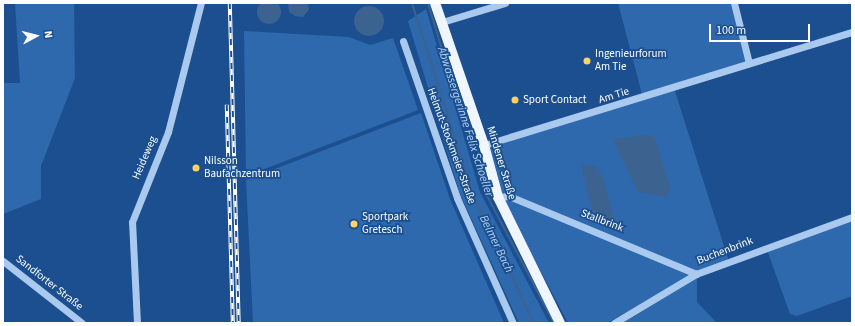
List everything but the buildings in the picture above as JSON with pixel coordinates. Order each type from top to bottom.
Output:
[{"type":"main road","name":"Mindener Straße","points":[[435,3],[484,145],[498,197],[560,323]]},
{"type":"street","name":"Heideweg","points":[[138,323],[132,222],[168,132],[201,3]]},
{"type":"street","points":[[442,22],[505,3]]},
{"type":"street","points":[[734,3],[749,62]]},
{"type":"street","name":"Am Tie","points":[[484,145],[749,62],[852,32]]},
{"type":"street","name":"Helmut-Stockmeier-Straße","points":[[403,41],[457,198],[513,323]]},
{"type":"street","name":"Stallbrink","points":[[498,197],[509,196],[696,274]]},
{"type":"street","name":"Buchenbrink","points":[[614,323],[696,274],[852,216]]},
{"type":"street","name":"Sandforter Straße","points":[[3,261],[82,323]]},
{"type":"shaded area","points":[[269,0],[277,4],[281,12],[277,20],[269,24],[261,20],[257,12],[261,4]]},
{"type":"shaded area","points":[[15,3],[74,3],[75,78],[41,166],[41,199],[3,214],[3,83],[20,83]]},
{"type":"shaded area","points":[[288,3],[308,3],[309,10],[303,17],[295,16],[289,12]]},
{"type":"shaded area","points":[[618,3],[734,3],[749,63],[674,88],[729,262],[696,274],[607,323],[568,323],[531,253],[525,255],[484,145],[643,98]]},
{"type":"shaded area","points":[[369,6],[375,7],[383,15],[383,27],[375,35],[369,36],[363,35],[355,27],[354,21],[355,15],[363,7]]},
{"type":"shaded area","points":[[426,9],[480,192],[549,323],[519,323],[460,194],[408,21]]},
{"type":"shaded area","points":[[244,31],[349,37],[370,45],[393,38],[418,110],[246,176]]},
{"type":"shaded area","name":"Sportpark Gretesch","points":[[421,113],[450,199],[504,323],[253,323],[246,180]]},
{"type":"shaded area","points":[[648,135],[655,138],[670,188],[667,197],[638,192],[613,139]]},
{"type":"shaded area","points":[[581,164],[597,167],[604,180],[614,220],[608,222],[594,217]]},
{"type":"shaded area","points":[[852,219],[852,296],[797,316],[790,314],[767,250]]},
{"type":"shaded area","points":[[697,277],[697,302],[717,323],[622,323]]},
{"type":"waterway","name":"Belmer Bach","points":[[412,3],[474,197],[534,323]]},
{"type":"waterway","name":"Abwassergerinne Felix Schoeller","points":[[428,3],[484,190],[554,323]]},
{"type":"railway","points":[[230,3],[239,323]]},
{"type":"railway","points":[[227,105],[233,323]]},
{"type":"place","name":"Ingenieurforum Am Tie","points":[[587,61]]},
{"type":"place","name":"Sport Contact","points":[[515,100]]},
{"type":"place","name":"Nilsson Baufachzentrum","points":[[196,168]]},
{"type":"place","name":"Sportpark Gretesch","points":[[354,224]]}]
